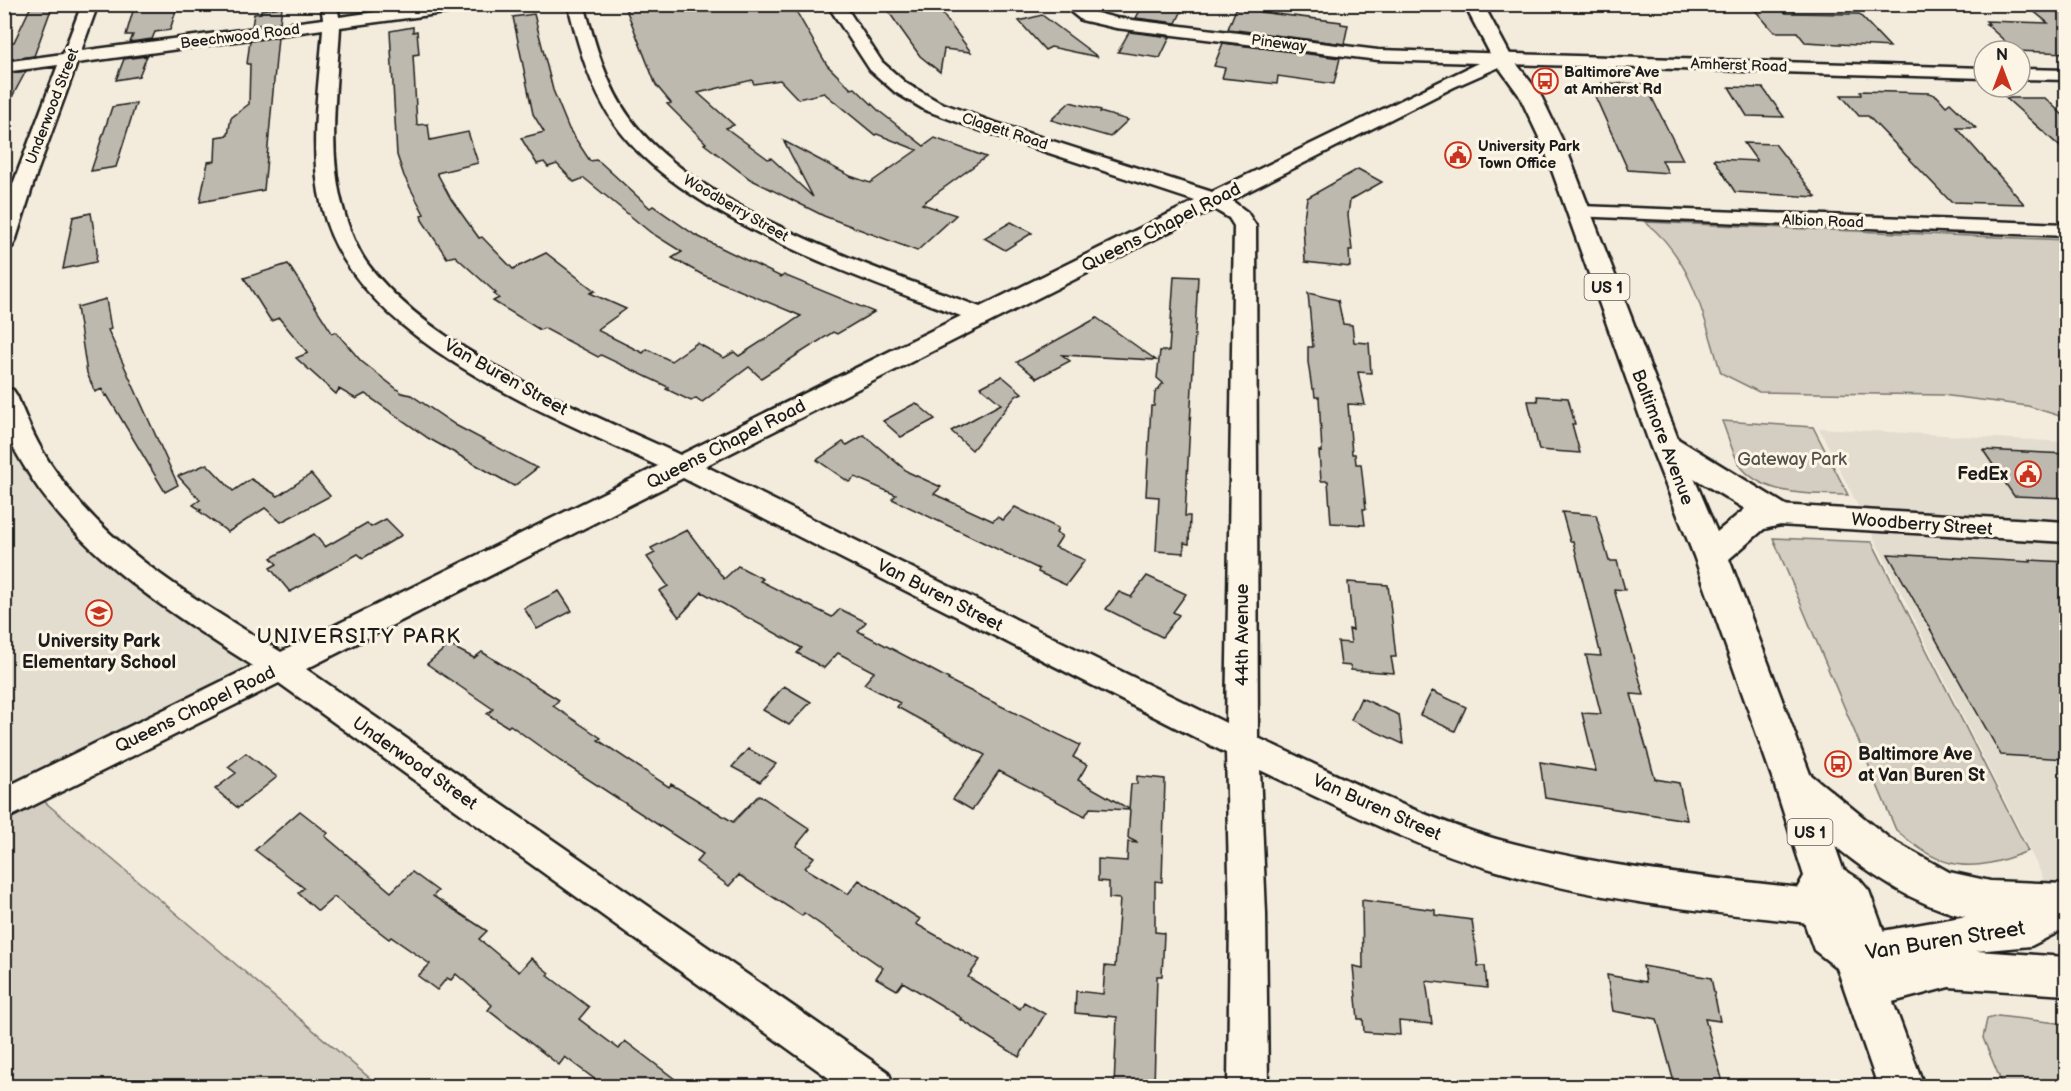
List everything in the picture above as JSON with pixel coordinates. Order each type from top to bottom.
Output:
[{"type":"main road","name":"Baltimore Avenue","points":[[1473,4],[1498,59],[1529,94],[1544,123],[1580,212],[1665,445],[1711,556],[1794,783],[1823,895],[1829,935],[1860,972]]},
{"type":"main road","points":[[1665,445],[1778,515]]},
{"type":"main road","points":[[1711,556],[1755,518],[1778,515]]},
{"type":"main road","points":[[1794,783],[1830,819],[1916,879],[1965,897],[2067,904]]},
{"type":"main road","points":[[1860,972],[1901,1086]]},
{"type":"street","name":"Underwood Street","points":[[4,242],[26,175],[90,4]]},
{"type":"street","name":"Beechwood Road","points":[[4,67],[71,58],[331,14],[475,4]]},
{"type":"street","name":"Woodberry Street","points":[[576,4],[596,75],[605,93],[634,136],[671,170],[715,199],[795,242],[983,316]]},
{"type":"street","name":"Clagett Road","points":[[835,4],[876,66],[913,96],[986,126],[1214,200]]},
{"type":"street","name":"Pineway","points":[[1070,4],[1087,16],[1116,23],[1364,54],[1498,59]]},
{"type":"street","name":"Van Buren Street","points":[[331,14],[326,169],[331,201],[342,235],[352,259],[380,295],[473,362],[542,399],[682,466],[1242,746],[1387,815],[1452,841],[1490,853],[1622,882],[1823,895]]},
{"type":"street","points":[[1448,83],[1457,58]]},
{"type":"street","name":"Queens Chapel Road","points":[[4,805],[1498,59]]},
{"type":"street","name":"Amherst Road","points":[[1498,59],[1972,73]]},
{"type":"street","points":[[2032,74],[2067,75]]},
{"type":"street","name":"44th Avenue","points":[[1214,200],[1233,210],[1241,217],[1245,226],[1242,746],[1248,914],[1248,1086]]},
{"type":"street","name":"Albion Road","points":[[1580,212],[2067,230]]},
{"type":"street","name":"Underwood Street","points":[[4,396],[37,463],[61,499],[121,557],[191,610],[280,667],[874,1086]]},
{"type":"street","name":"Woodberry Street","points":[[1778,515],[2067,532]]},
{"type":"street","name":"Van Buren Street","points":[[1860,972],[1957,935],[2031,928],[2067,909]]},
{"type":"street","name":"Van Buren Street","points":[[1860,972],[1949,968],[2067,976]]},
{"type":"shaded area","name":"University Park Elementary School","points":[[4,395],[61,499],[269,672],[4,804]]},
{"type":"shaded area","points":[[1819,428],[2066,442],[2066,926],[2036,863]]},
{"type":"green space","points":[[1645,222],[2066,240],[2066,418],[2028,406],[1942,395],[1759,392],[1721,373],[1702,311],[1686,272],[1675,253]]},
{"type":"green space","name":"Gateway Park","points":[[1722,421],[1813,427],[1848,495],[1792,492],[1764,484],[1752,477],[1739,464]]},
{"type":"green space","points":[[1773,538],[1872,542],[2028,851],[1990,863],[1958,864],[1943,861],[1928,854],[1896,830]]},
{"type":"green space","points":[[32,791],[379,1086],[5,1086],[4,805]]},
{"type":"green space","points":[[1998,1016],[2066,1024],[2066,1086],[2003,1086],[1983,1038],[1987,1019]]},
{"type":"building","points":[[32,4],[53,4],[34,56],[4,60],[9,42],[14,42]]},
{"type":"building","points":[[135,4],[178,4],[170,30],[155,32],[152,39],[130,42],[133,35],[126,35]]},
{"type":"building","points":[[624,4],[792,4],[827,65],[851,89],[855,88],[879,111],[924,146],[935,138],[986,157],[922,204],[956,215],[917,251],[824,216],[750,179],[704,144],[706,143],[667,104],[671,103],[656,85]],"holes":[[[752,80],[754,84],[780,80],[798,99],[824,93],[875,135],[917,150],[870,183],[850,176],[784,141],[813,197],[771,158],[768,159],[726,128],[734,125],[698,93]]]},
{"type":"building","points":[[883,4],[935,4],[971,52],[944,49],[940,72],[920,56]]},
{"type":"building","points":[[1185,4],[1176,23],[1136,18],[1143,5]]},
{"type":"building","points":[[1238,4],[1262,4],[1260,12],[1341,22],[1341,24],[1348,25],[1344,44],[1228,29]]},
{"type":"building","points":[[2026,5],[2067,6],[2067,53],[2032,52],[2032,39],[2003,39],[1986,24],[1989,24],[1986,21],[2048,23]]},
{"type":"building","points":[[282,7],[280,22],[252,26],[254,14],[261,13],[261,10]]},
{"type":"building","points":[[1754,9],[1783,9],[1786,13],[1859,14],[1890,47],[1805,42],[1797,32],[1774,32]]},
{"type":"building","points":[[534,14],[553,90],[569,129],[590,161],[600,162],[650,208],[653,206],[695,235],[781,277],[784,275],[874,312],[837,334],[833,332],[761,378],[749,367],[702,402],[696,398],[691,401],[666,389],[668,387],[601,355],[598,357],[544,328],[540,330],[493,301],[499,298],[494,294],[496,293],[455,256],[447,258],[422,220],[421,215],[424,214],[404,176],[397,155],[390,31],[413,27],[413,32],[417,31],[419,54],[413,55],[417,125],[428,124],[430,140],[468,132],[478,163],[437,173],[451,199],[479,238],[482,237],[513,269],[546,253],[595,291],[590,293],[626,309],[597,330],[643,353],[647,349],[671,361],[697,343],[724,358],[734,352],[739,356],[801,316],[703,275],[672,258],[682,252],[650,232],[584,178],[574,182],[557,164],[548,167],[544,162],[537,164],[521,138],[544,132],[533,114],[513,17]]},
{"type":"building","points":[[1042,15],[1098,57],[1051,47],[1045,50],[1019,21]]},
{"type":"building","points":[[1129,32],[1170,37],[1160,58],[1118,52]]},
{"type":"building","points":[[278,37],[264,190],[200,202],[208,162],[215,161],[216,137],[228,135],[231,118],[249,104],[250,64],[247,64],[250,41]]},
{"type":"building","points":[[1223,43],[1340,58],[1334,84],[1278,76],[1277,84],[1222,78],[1225,68],[1214,66]]},
{"type":"building","points":[[147,56],[139,76],[116,80],[124,59]]},
{"type":"building","points":[[26,71],[4,112],[4,74]]},
{"type":"building","points":[[1601,83],[1645,84],[1683,160],[1662,160],[1668,173],[1628,170],[1591,87],[1603,88]]},
{"type":"building","points":[[1729,87],[1763,88],[1784,117],[1747,116]]},
{"type":"building","points":[[1860,91],[1929,93],[1937,96],[1946,106],[1950,103],[1976,128],[1957,128],[2024,204],[1951,202],[1868,116],[1859,116],[1841,95],[1861,95]]},
{"type":"building","points":[[2045,98],[2067,119],[2067,153],[2007,99]]},
{"type":"building","points":[[1070,102],[1128,120],[1110,137],[1051,120]]},
{"type":"building","points":[[136,103],[116,167],[91,171],[112,107]]},
{"type":"building","points":[[1744,143],[1775,144],[1816,197],[1735,192],[1714,159],[1757,161]]},
{"type":"building","points":[[1358,169],[1382,182],[1350,200],[1348,215],[1352,250],[1349,250],[1350,267],[1305,262],[1303,224],[1307,198]]},
{"type":"building","points":[[91,213],[97,250],[96,262],[63,269],[73,217]]},
{"type":"building","points":[[1011,222],[1032,233],[1005,250],[984,238]]},
{"type":"building","points":[[288,264],[332,333],[336,332],[361,361],[402,393],[411,395],[457,426],[537,468],[514,486],[428,438],[365,394],[356,399],[339,389],[336,394],[296,358],[308,353],[279,318],[271,321],[244,278]]},
{"type":"building","points":[[1174,276],[1198,277],[1185,516],[1190,516],[1189,544],[1184,543],[1184,553],[1156,551],[1159,497],[1146,496],[1151,406],[1154,406],[1155,393],[1163,383],[1157,378],[1160,351],[1169,351]]},
{"type":"building","points":[[1308,293],[1338,300],[1343,324],[1352,325],[1354,342],[1369,343],[1371,373],[1358,372],[1365,405],[1348,404],[1352,454],[1355,454],[1356,464],[1361,464],[1366,509],[1363,509],[1365,525],[1331,523],[1328,481],[1321,481],[1319,397],[1315,397],[1314,389],[1312,389],[1308,362],[1308,347],[1313,347]]},
{"type":"building","points":[[106,299],[111,329],[108,330],[178,485],[165,492],[107,395],[105,396],[102,389],[95,392],[87,373],[77,307]]},
{"type":"building","points":[[1097,318],[1156,360],[1062,355],[1070,361],[1037,378],[1017,362]]},
{"type":"building","points":[[1002,376],[1022,393],[1016,396],[972,450],[951,431],[1001,404],[981,387]]},
{"type":"building","points":[[1537,396],[1568,398],[1580,453],[1539,450],[1528,401],[1538,401]]},
{"type":"building","points":[[916,403],[935,419],[901,437],[883,421]]},
{"type":"building","points":[[864,435],[908,472],[941,487],[934,494],[993,521],[997,517],[1003,520],[1015,507],[1058,528],[1056,533],[1062,536],[1055,547],[1085,560],[1066,585],[1038,572],[1039,569],[892,499],[896,495],[855,477],[849,482],[817,460],[843,442],[847,445]]},
{"type":"building","points":[[1983,450],[2067,454],[2067,498],[2014,496]]},
{"type":"building","points":[[207,464],[233,491],[251,479],[278,496],[311,474],[330,496],[281,522],[265,508],[228,532],[193,505],[200,500],[178,476]]},
{"type":"building","points":[[1562,512],[1596,515],[1609,561],[1617,561],[1625,590],[1614,589],[1644,695],[1631,694],[1655,779],[1679,783],[1687,820],[1545,798],[1540,762],[1596,771],[1582,713],[1601,714],[1586,655],[1601,656],[1573,541],[1570,541]]},
{"type":"building","points":[[386,519],[402,535],[363,558],[358,554],[290,592],[270,568],[277,564],[271,558],[314,534],[325,547],[367,523],[371,527]]},
{"type":"building","points":[[687,530],[724,579],[738,566],[763,579],[760,581],[832,617],[840,609],[866,622],[858,631],[948,680],[1080,745],[1073,757],[1087,765],[1078,780],[1129,809],[1131,784],[1137,784],[1137,776],[1165,779],[1162,882],[1155,881],[1155,932],[1164,933],[1162,976],[1157,976],[1154,1086],[1114,1086],[1117,1017],[1075,1013],[1076,991],[1103,994],[1105,966],[1115,967],[1120,899],[1109,898],[1109,882],[1098,881],[1098,859],[1127,861],[1128,842],[1138,843],[1128,838],[1130,810],[1090,808],[1085,816],[999,771],[972,810],[953,799],[985,755],[897,707],[900,703],[864,684],[874,672],[838,653],[824,668],[797,653],[802,648],[702,592],[679,617],[659,591],[668,586],[647,557],[655,553],[651,548]]},
{"type":"building","points":[[1888,554],[2067,562],[2067,759],[2001,755]]},
{"type":"building","points":[[1147,576],[1186,594],[1173,612],[1179,615],[1162,637],[1106,609],[1119,592],[1131,597]]},
{"type":"building","points":[[1348,582],[1388,585],[1396,657],[1391,657],[1394,673],[1351,670],[1351,666],[1341,665],[1338,642],[1351,643],[1349,629],[1353,630]]},
{"type":"building","points":[[559,591],[572,611],[537,629],[524,608]]},
{"type":"building","points":[[449,645],[474,658],[482,652],[559,700],[553,706],[601,738],[598,740],[669,787],[671,784],[733,822],[759,795],[810,829],[796,846],[814,857],[805,868],[848,894],[859,880],[920,919],[916,924],[980,960],[968,977],[1020,1009],[1024,1002],[1045,1014],[1019,1057],[960,1019],[962,1018],[903,982],[897,990],[876,978],[883,968],[804,913],[802,916],[739,875],[729,886],[696,862],[703,854],[560,761],[510,725],[508,727],[487,714],[493,709],[427,664]]},
{"type":"building","points":[[784,686],[811,702],[789,725],[763,710]]},
{"type":"building","points":[[1432,691],[1466,707],[1455,731],[1420,715]]},
{"type":"building","points":[[1361,698],[1399,715],[1403,744],[1351,720]]},
{"type":"building","points":[[748,749],[776,764],[760,782],[732,767]]},
{"type":"building","points":[[246,753],[277,777],[238,808],[215,789],[236,773],[228,767]]},
{"type":"building","points":[[300,811],[328,833],[325,836],[391,892],[412,872],[438,891],[433,896],[487,931],[479,939],[519,972],[531,958],[549,973],[547,975],[589,1007],[579,1019],[619,1049],[625,1041],[684,1086],[604,1086],[565,1057],[559,1065],[488,1010],[492,1005],[456,974],[451,980],[447,978],[437,990],[418,976],[430,964],[391,937],[389,939],[334,897],[318,911],[298,893],[304,888],[255,850]]},
{"type":"building","points":[[1362,900],[1435,910],[1435,915],[1472,920],[1478,966],[1485,966],[1487,988],[1426,981],[1432,1024],[1399,1021],[1400,1035],[1364,1032],[1363,1019],[1358,1019],[1353,966],[1363,968]]},
{"type":"building","points":[[1643,966],[1711,978],[1720,1021],[1705,1019],[1724,1086],[1675,1086],[1657,1019],[1613,1011],[1607,975],[1646,982]]},
{"type":"place","name":"Baltimore Ave at Amherst Rd","points":[[1545,81]]},
{"type":"place","name":"University Park Town Office","points":[[1458,155]]},
{"type":"place","name":"FedEx","points":[[2028,474]]},
{"type":"place","name":"University Park Elementary School","points":[[99,613]]},
{"type":"place","name":"Baltimore Ave at Van Buren St","points":[[1838,764]]},
{"type":"district","name":"UNIVERSITY PARK","points":[[359,636]]}]
